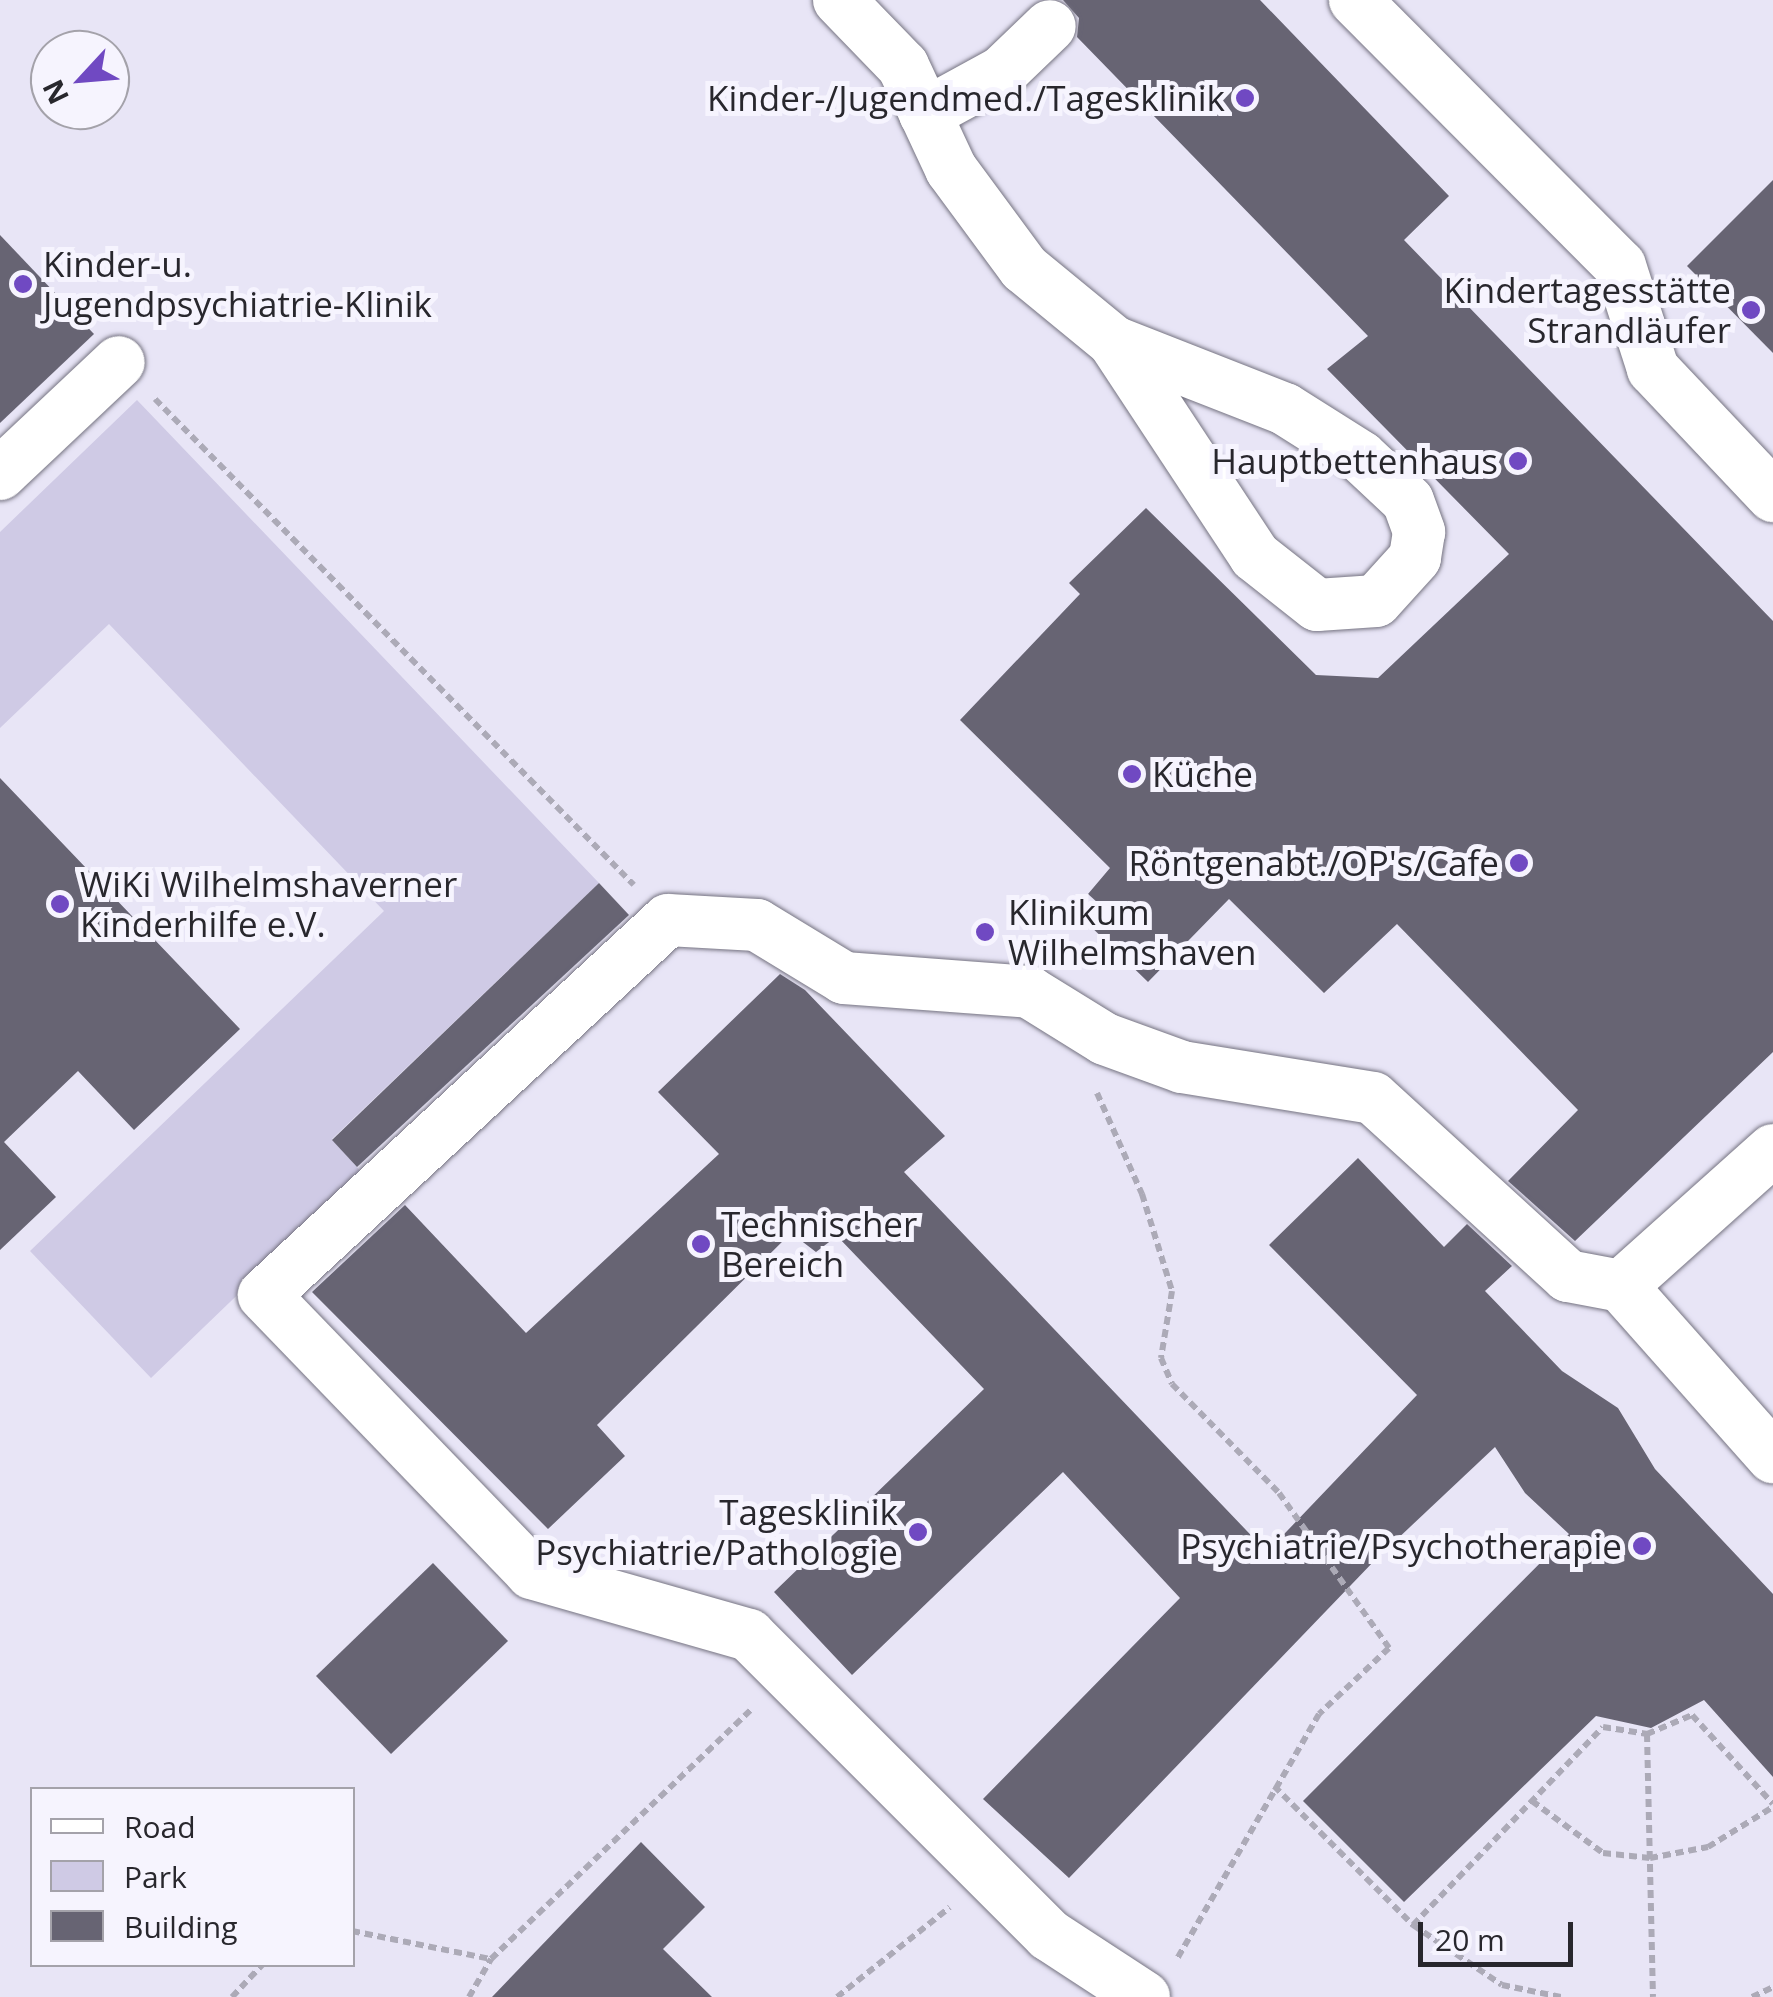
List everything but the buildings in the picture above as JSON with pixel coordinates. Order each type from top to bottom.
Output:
[{"type":"lane","points":[[839,0],[903,66],[952,170],[1024,268],[1114,342],[1255,556],[1317,605],[1376,601],[1415,558],[1418,532],[1408,501],[1360,456],[1285,409],[1114,342]]},
{"type":"lane","points":[[1355,0],[1620,266],[1653,369],[1773,496]]},
{"type":"lane","points":[[925,114],[1002,72],[1050,26]]},
{"type":"lane","points":[[0,474],[119,362]]},
{"type":"lane","points":[[1155,1988],[1049,1935],[749,1635],[532,1573],[264,1294],[668,920],[757,925],[844,978],[1029,992],[1105,1039],[1182,1067],[1373,1098],[1568,1276],[1621,1286],[1773,1457]]},
{"type":"lane","points":[[1621,1286],[1773,1150]]},
{"type":"path","points":[[119,362],[668,920]]},
{"type":"path","points":[[1105,1039],[1092,1081],[1142,1194],[1172,1291],[1161,1358],[1172,1384],[1279,1493],[1389,1648],[1319,1714],[1155,1988]]},
{"type":"path","points":[[469,1997],[491,1960],[789,1674]]},
{"type":"path","points":[[1412,1926],[1532,1800],[1603,1727],[1647,1734],[1692,1715],[1773,1806],[1708,1848],[1650,1858],[1604,1853],[1532,1800]]},
{"type":"path","points":[[1647,1734],[1653,1997]]},
{"type":"path","points":[[1274,1786],[1412,1926],[1502,1985],[1561,1997]]},
{"type":"path","points":[[837,1997],[990,1876]]},
{"type":"path","points":[[355,1932],[491,1960]]},
{"type":"path","points":[[232,1997],[260,1967]]},
{"type":"path","points":[[1752,1997],[1773,1987]]},
{"type":"green space","points":[[137,400],[599,883],[332,1139],[363,1174],[151,1378],[30,1251],[384,911],[109,624],[0,728],[0,532]]},
{"type":"place","name":"Kinder-/Jugendmed./Tagesklinik","points":[[1245,98]]},
{"type":"place","name":"Kinder-u. Jugendpsychiatrie-Klinik","points":[[23,284]]},
{"type":"place","name":"Kindertagesstätte Strandläufer","points":[[1751,310]]},
{"type":"place","name":"Hauptbettenhaus","points":[[1518,461]]},
{"type":"place","name":"Küche","points":[[1132,774]]},
{"type":"place","name":"Röntgenabt./OP's/Cafe","points":[[1519,863]]},
{"type":"place","name":"WiKi Wilhelmshaverner Kinderhilfe e.V.","points":[[60,904]]},
{"type":"place","name":"Klinikum Wilhelmshaven","points":[[985,932]]},
{"type":"place","name":"Technischer Bereich","points":[[701,1244]]},
{"type":"place","name":"Tagesklinik Psychiatrie/Pathologie","points":[[918,1532]]},
{"type":"place","name":"Psychiatrie/Psychotherapie","points":[[1642,1546]]}]
